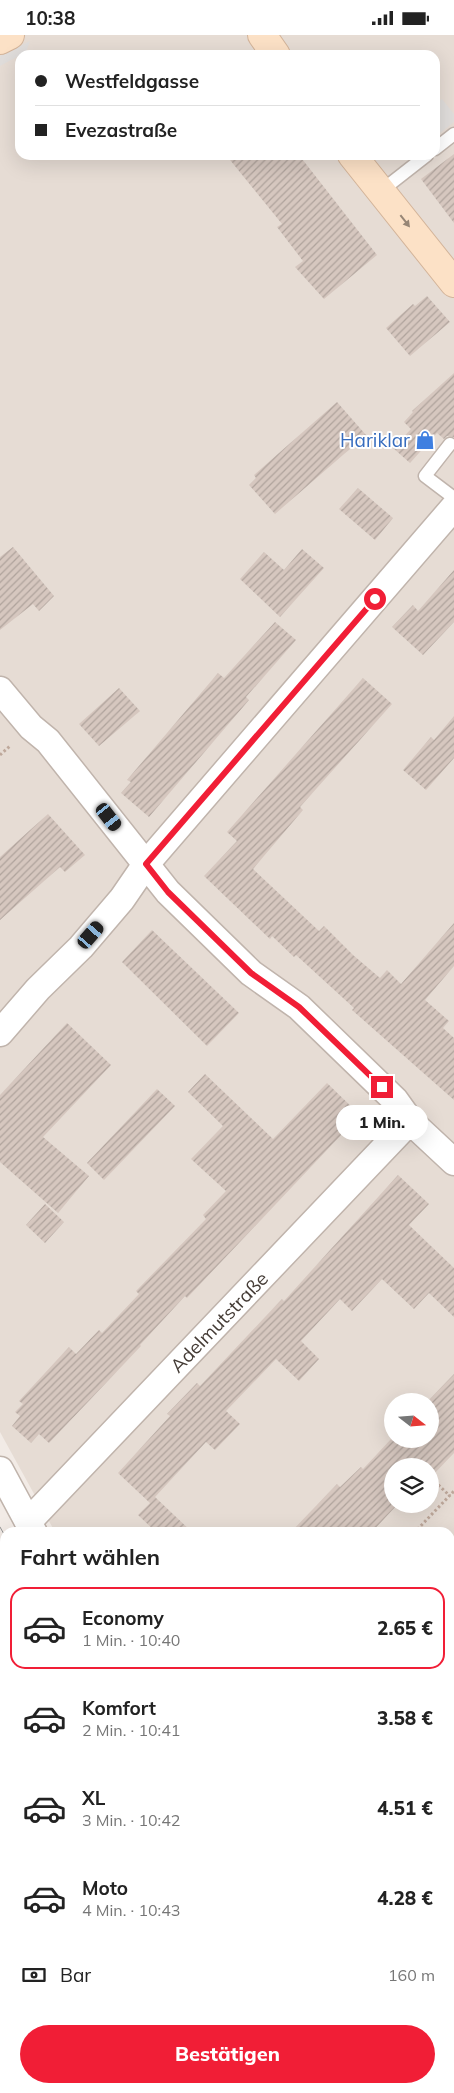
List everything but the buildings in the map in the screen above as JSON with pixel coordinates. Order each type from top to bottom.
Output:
[{"type":"main road","points":[[0,40],[10,35]]},
{"type":"main road","points":[[262,35],[272,50]]},
{"type":"main road","points":[[356,160],[454,283]]},
{"type":"street","points":[[0,1033],[122,899],[146,864],[454,507]]},
{"type":"street","points":[[0,690],[32,727],[48,741],[168,892],[251,973],[299,1007],[396,1100],[410,1121],[454,1162]]},
{"type":"street","name":"Adelmutstraße","points":[[31,1527],[410,1121]]},
{"type":"street","points":[[0,1470],[31,1527]]},
{"type":"lane","points":[[440,145],[454,134]]},
{"type":"lane","points":[[381,191],[421,160]]},
{"type":"lane","points":[[450,445],[425,476],[454,498]]},
{"type":"path","points":[[439,1486],[450,1496]]},
{"type":"path","points":[[420,1527],[454,1491]]},
{"type":"shaded area","points":[[0,35],[454,35],[454,1527],[52,1527],[0,1432]]},
{"type":"shaded area","points":[[30,41],[27,50],[15,50],[15,58],[0,66],[0,56]]},
{"type":"shaded area","points":[[442,99],[454,114],[454,122],[440,133],[440,100]]},
{"type":"place","name":"Hariklar","points":[[425,440]]},
{"type":"route","points":[[375,599],[146,864],[168,892],[251,973],[299,1007],[382,1087]]}]
